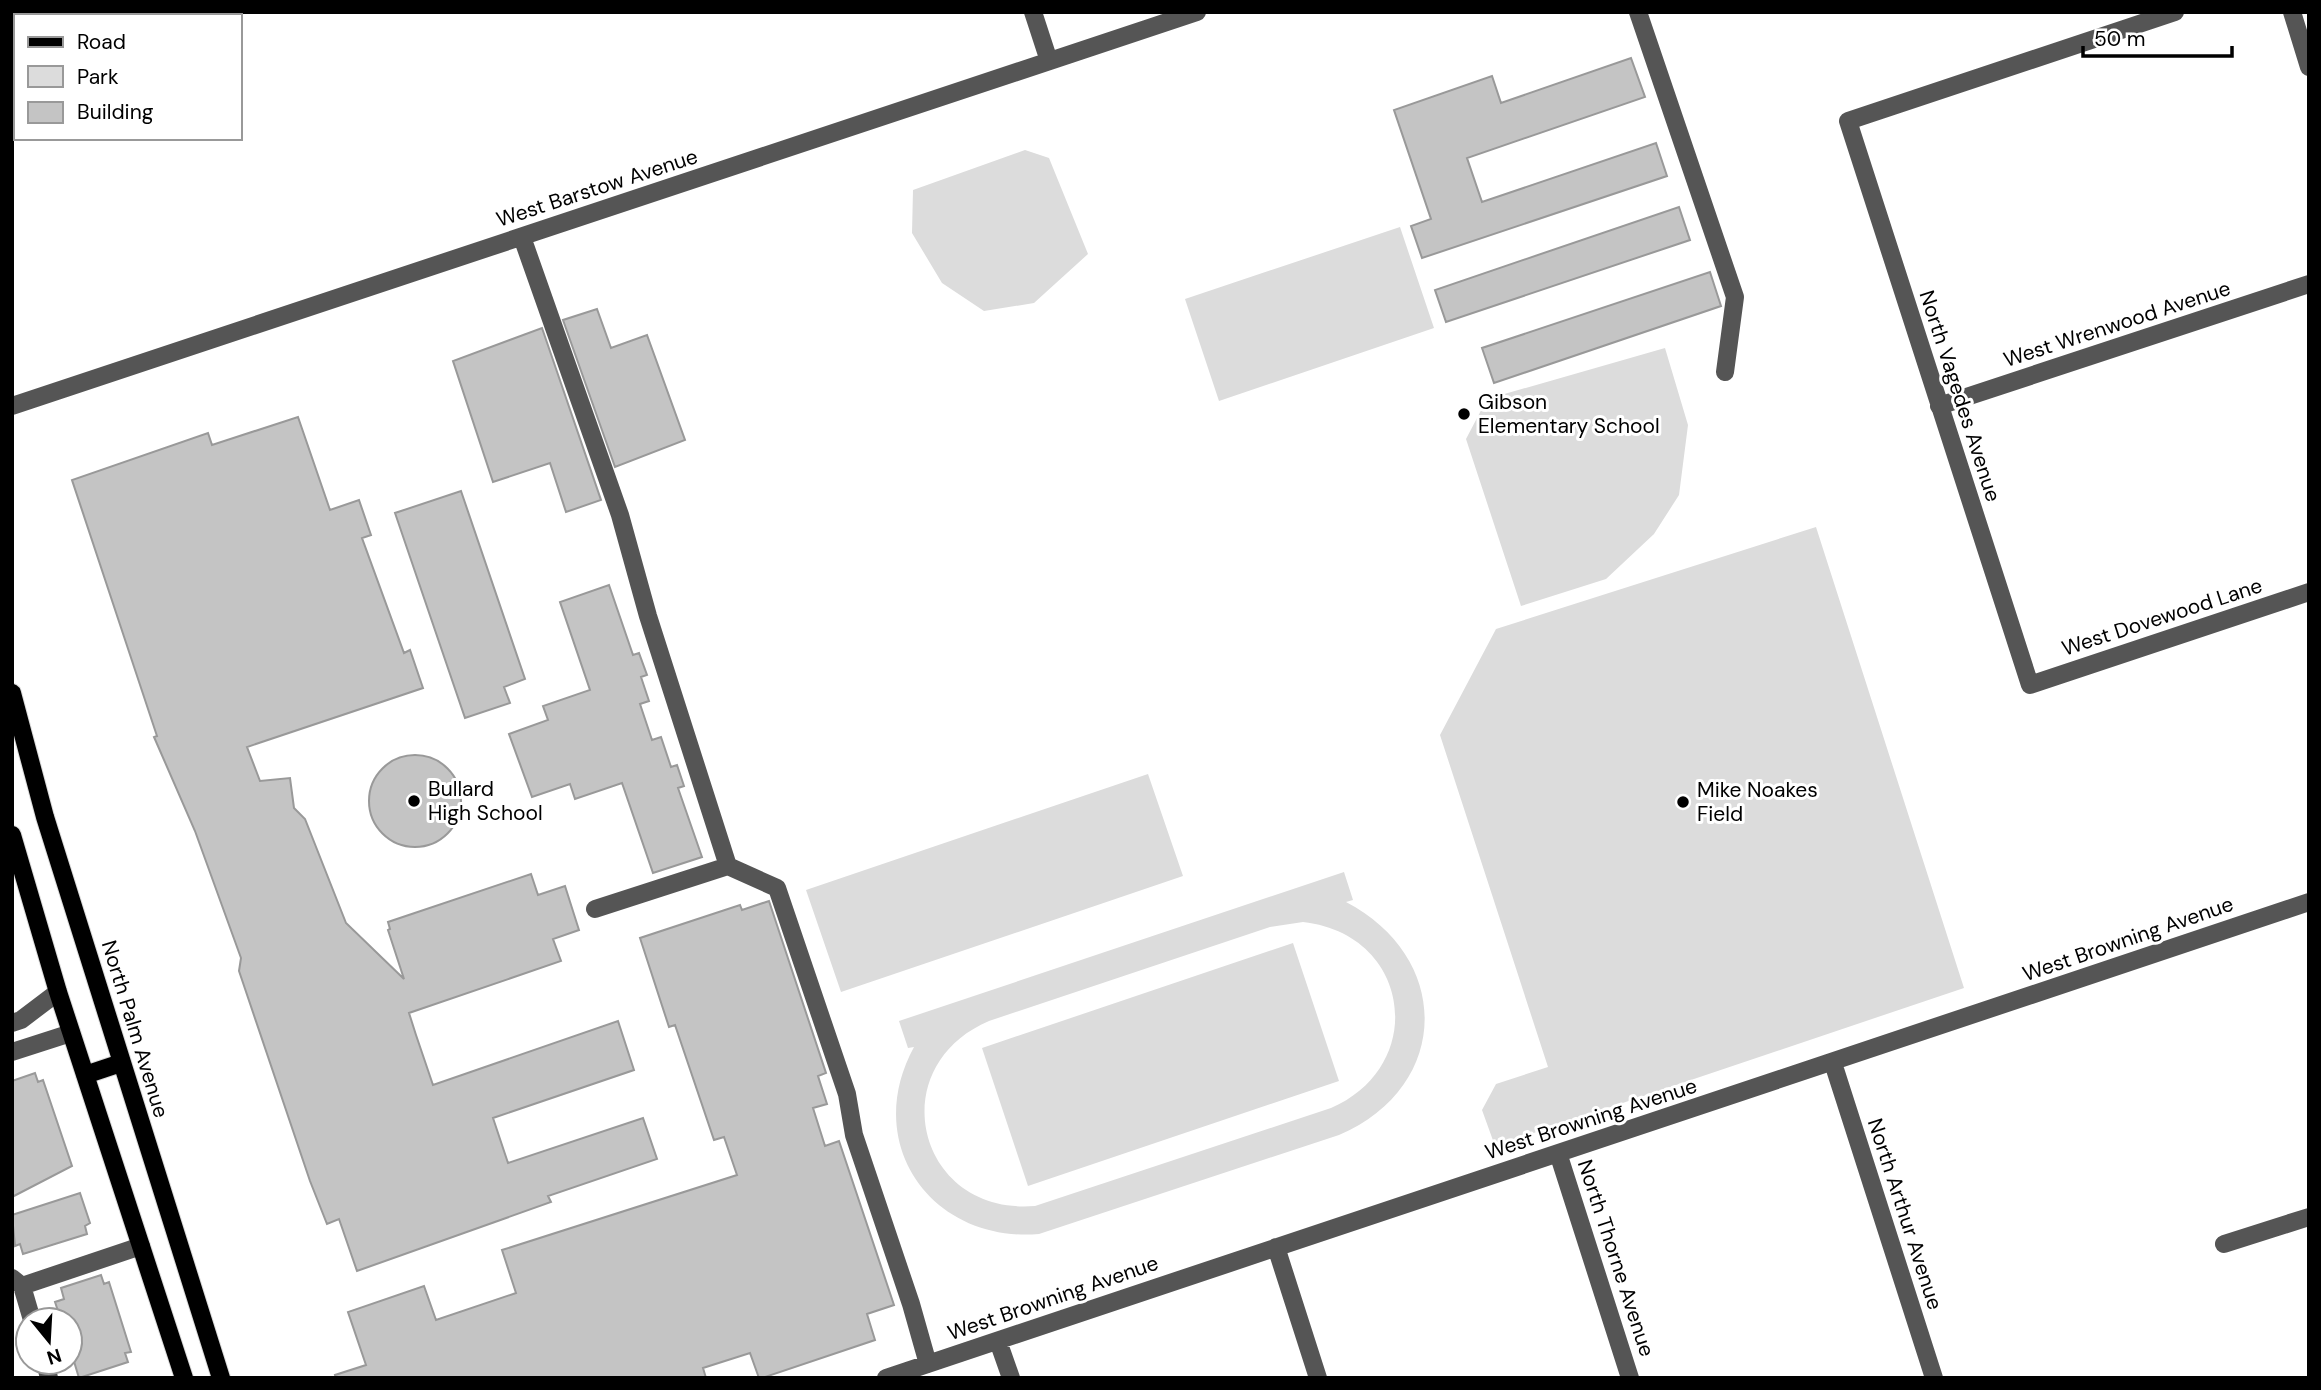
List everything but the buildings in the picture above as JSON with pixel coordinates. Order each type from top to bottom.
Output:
[{"type":"main road","name":"North Palm Avenue","points":[[12,692],[45,817],[221,1378]]},
{"type":"main road","points":[[12,835],[58,992],[184,1378]]},
{"type":"main road","points":[[85,1075],[121,1063]]},
{"type":"street","points":[[1033,12],[1049,61]]},
{"type":"street","name":"West Barstow Avenue","points":[[12,406],[1196,12]]},
{"type":"street","points":[[1638,12],[1735,297],[1725,372]]},
{"type":"street","name":"North Vagedes Avenue","points":[[2030,685],[1848,121],[2175,12]]},
{"type":"street","points":[[2292,12],[2304,34],[2309,67]]},
{"type":"street","points":[[522,237],[620,515],[648,616],[728,866]]},
{"type":"street","name":"West Wrenwood Avenue","points":[[1939,407],[2309,284]]},
{"type":"street","name":"West Dovewood Lane","points":[[2030,685],[2309,592]]},
{"type":"street","points":[[596,909],[728,866],[777,888],[847,1094],[855,1135],[928,1364]]},
{"type":"street","name":"West Browning Avenue","points":[[886,1378],[2309,902]]},
{"type":"street","points":[[12,1023],[21,1020],[58,992]]},
{"type":"street","points":[[12,1052],[71,1033]]},
{"type":"street","name":"North Arthur Avenue","points":[[1833,1063],[1934,1378]]},
{"type":"street","name":"North Thorne Avenue","points":[[1558,1153],[1630,1378]]},
{"type":"street","points":[[2224,1244],[2309,1217]]},
{"type":"street","points":[[26,1306],[17,1282],[141,1246]]},
{"type":"street","points":[[1276,1247],[1318,1378]]},
{"type":"street","points":[[999,1341],[1011,1378]]},
{"type":"green space","points":[[1025,150],[1049,158],[1088,254],[1034,303],[984,311],[942,283],[912,233],[913,190]]},
{"type":"green space","points":[[1400,227],[1434,328],[1219,401],[1185,299]]},
{"type":"green space","points":[[1665,348],[1688,425],[1679,495],[1654,534],[1606,579],[1521,606],[1466,439],[1487,399]]},
{"type":"green space","name":"Mike Noakes Field","points":[[1816,527],[1964,988],[1495,1146],[1482,1110],[1496,1084],[1548,1067],[1440,735],[1496,629]]},
{"type":"green space","points":[[1148,774],[1183,876],[841,992],[806,890]]},
{"type":"green space","points":[[1344,872],[1353,900],[1346,902],[1381,926],[1406,955],[1420,988],[1425,1021],[1419,1055],[1402,1086],[1376,1114],[1339,1135],[1039,1234],[1001,1233],[967,1222],[938,1204],[917,1180],[902,1151],[896,1118],[900,1083],[914,1047],[908,1048],[899,1021]],"holes":[[[1303,922],[1339,932],[1367,950],[1385,975],[1394,1003],[1394,1033],[1383,1062],[1362,1088],[1331,1108],[1035,1206],[995,1203],[963,1188],[940,1164],[927,1134],[925,1102],[934,1071],[955,1043],[989,1021],[1270,927]]]},
{"type":"green space","points":[[1293,943],[1339,1081],[1028,1186],[982,1048]]},
{"type":"place","name":"Gibson Elementary School","points":[[1464,414]]},
{"type":"place","name":"Bullard High School","points":[[414,801]]},
{"type":"place","name":"Mike Noakes Field","points":[[1683,802]]}]
